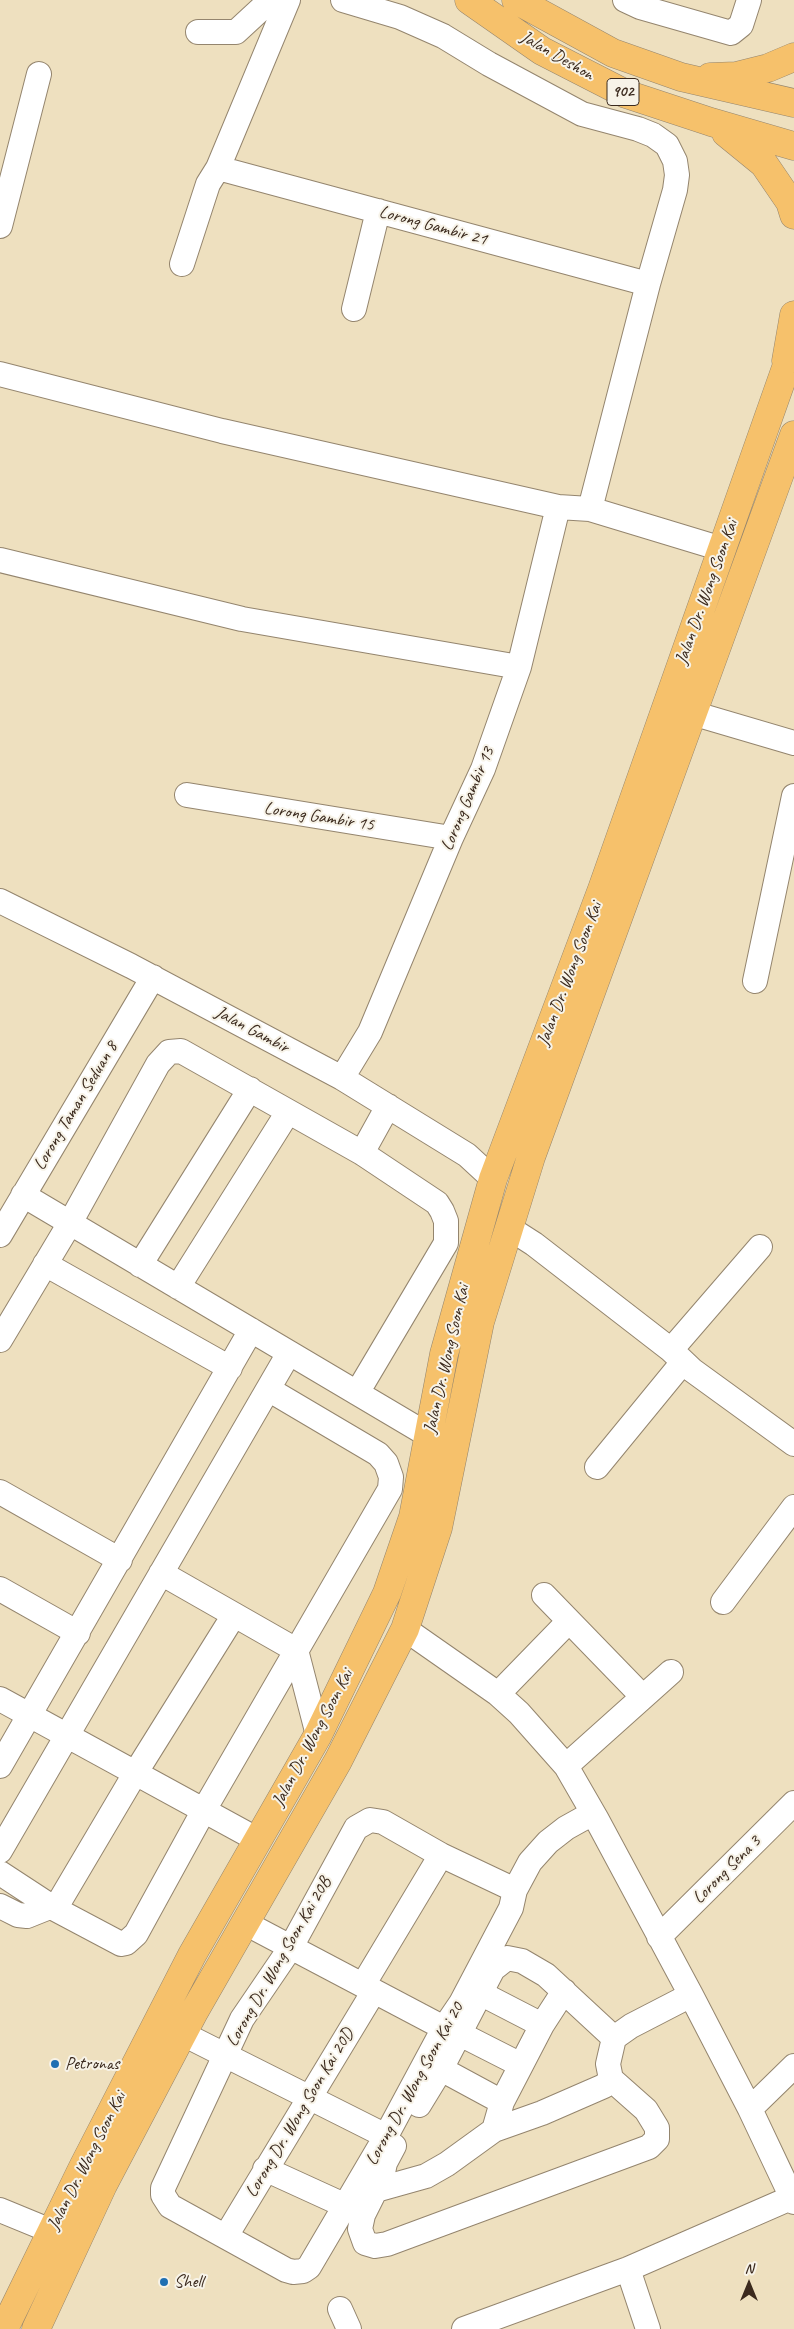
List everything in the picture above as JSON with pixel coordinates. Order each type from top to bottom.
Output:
[{"type":"main road","name":"Jalan Deshon","points":[[469,0],[542,51],[626,94],[711,122],[794,146]]},
{"type":"main road","name":"Jalan Deshon","points":[[516,0],[613,53],[681,77],[794,103]]},
{"type":"main road","points":[[681,77],[736,76],[768,68],[794,57]]},
{"type":"main road","points":[[711,122],[742,144],[764,164],[790,202],[794,215]]},
{"type":"main road","points":[[783,380],[794,315]]},
{"type":"main road","name":"Jalan Dr. Wong Soon Kai","points":[[4,2329],[51,2231],[192,1955],[318,1735],[387,1593],[414,1517],[444,1354],[493,1179],[602,889],[794,345]]},
{"type":"main road","name":"Jalan Dr. Wong Soon Kai","points":[[36,2329],[103,2185],[182,2034],[338,1761],[405,1629],[438,1528],[480,1322],[535,1148],[794,435]]},
{"type":"street","points":[[343,0],[400,17],[443,36],[489,64],[582,114],[653,134],[667,145],[675,161],[677,175],[675,190],[648,284],[590,509]]},
{"type":"street","points":[[625,0],[664,7],[731,33],[741,26],[749,0]]},
{"type":"street","points":[[198,32],[236,32],[262,8],[286,2]]},
{"type":"street","points":[[182,264],[208,184],[218,168],[286,2]]},
{"type":"street","points":[[0,226],[39,74]]},
{"type":"street","name":"Lorong Gambir 21","points":[[218,168],[648,284]]},
{"type":"street","points":[[354,309],[378,212]]},
{"type":"street","points":[[0,374],[222,431],[558,506],[590,509],[722,549]]},
{"type":"street","name":"Lorong Gambir 13","points":[[348,1070],[370,1032],[451,838],[483,769],[519,666],[558,506]]},
{"type":"street","points":[[0,560],[242,619],[519,666]]},
{"type":"street","points":[[692,713],[794,744]]},
{"type":"street","name":"Lorong Gambir 15","points":[[187,795],[451,838]]},
{"type":"street","points":[[755,981],[794,796]]},
{"type":"street","name":"Jalan Gambir","points":[[0,901],[153,977],[348,1070],[388,1106],[467,1155],[493,1179]]},
{"type":"street","name":"Lorong Taman Seduan 8","points":[[0,1235],[153,977]]},
{"type":"street","points":[[0,1340],[70,1223],[165,1054],[174,1050],[189,1054],[362,1153],[437,1203],[446,1221],[446,1243],[357,1393]]},
{"type":"street","points":[[140,1265],[250,1089]]},
{"type":"street","points":[[362,1153],[388,1106]]},
{"type":"street","points":[[178,1287],[288,1112]]},
{"type":"street","points":[[23,1195],[428,1435]]},
{"type":"street","points":[[509,1228],[534,1244],[677,1356],[794,1444]]},
{"type":"street","points":[[597,1467],[677,1356],[760,1247]]},
{"type":"street","points":[[45,1264],[230,1368]]},
{"type":"street","points":[[2,1759],[31,1716],[251,1330]]},
{"type":"street","points":[[0,1851],[289,1353]]},
{"type":"street","points":[[0,1873],[54,1907],[121,1944],[126,1943],[136,1934],[204,1810],[390,1489],[391,1477],[386,1463],[378,1454],[268,1389]]},
{"type":"street","points":[[0,1492],[120,1560]]},
{"type":"street","points":[[723,1602],[794,1507]]},
{"type":"street","points":[[161,1573],[296,1650],[318,1735]]},
{"type":"street","points":[[0,1589],[78,1633]]},
{"type":"street","points":[[544,1595],[643,1697]]},
{"type":"street","points":[[0,1906],[18,1915],[27,1916],[54,1907],[234,1615]]},
{"type":"street","points":[[498,1694],[569,1621]]},
{"type":"street","points":[[405,1629],[498,1694],[519,1713],[566,1766],[691,1995],[750,2109],[793,2200],[628,2269],[464,2329]]},
{"type":"street","points":[[566,1766],[671,1672]]},
{"type":"street","points":[[0,1699],[68,1734],[258,1840]]},
{"type":"street","name":"Lorong Sena 3","points":[[659,1937],[794,1803]]},
{"type":"street","name":"Lorong Dr. Wong Soon Kai 20","points":[[226,2236],[286,2270],[303,2272],[314,2260],[386,2136],[452,2031],[460,2003],[511,1908],[515,1890],[530,1862],[548,1842],[566,1828],[593,1813]]},
{"type":"street","name":"Lorong Dr. Wong Soon Kai 20B","points":[[226,2236],[170,2206],[162,2195],[166,2181],[242,2019],[290,1947],[356,1828],[370,1820],[383,1822],[441,1855]]},
{"type":"street","points":[[441,1855],[515,1890]]},
{"type":"street","name":"Lorong Dr. Wong Soon Kai 20D","points":[[226,2236],[265,2168],[310,2099],[441,1855]]},
{"type":"street","points":[[245,1923],[368,1988],[521,2065]]},
{"type":"street","points":[[614,2038],[546,1975],[522,1961],[507,1958],[493,1968],[480,1993],[452,2031],[441,2069],[388,2156],[360,2229],[365,2242],[375,2246],[396,2241],[648,2147],[657,2139],[657,2128],[646,2110],[612,2079],[608,2064],[614,2038],[631,2026],[691,1995]]},
{"type":"street","points":[[494,2130],[502,2102],[542,2025],[564,1991]]},
{"type":"street","points":[[480,1993],[542,2025]]},
{"type":"street","points":[[182,2034],[226,2054],[310,2099],[386,2136]]},
{"type":"street","points":[[750,2109],[794,2066]]},
{"type":"street","points":[[441,2069],[502,2102]]},
{"type":"street","points":[[376,2190],[426,2176],[447,2164],[494,2130],[594,2091],[612,2079]]},
{"type":"street","points":[[265,2168],[346,2206]]},
{"type":"street","points":[[0,2210],[51,2231]]},
{"type":"street","points":[[628,2269],[648,2329]]},
{"type":"place","name":"Petronas","points":[[55,2064]]},
{"type":"place","name":"Shell","points":[[164,2282]]}]
